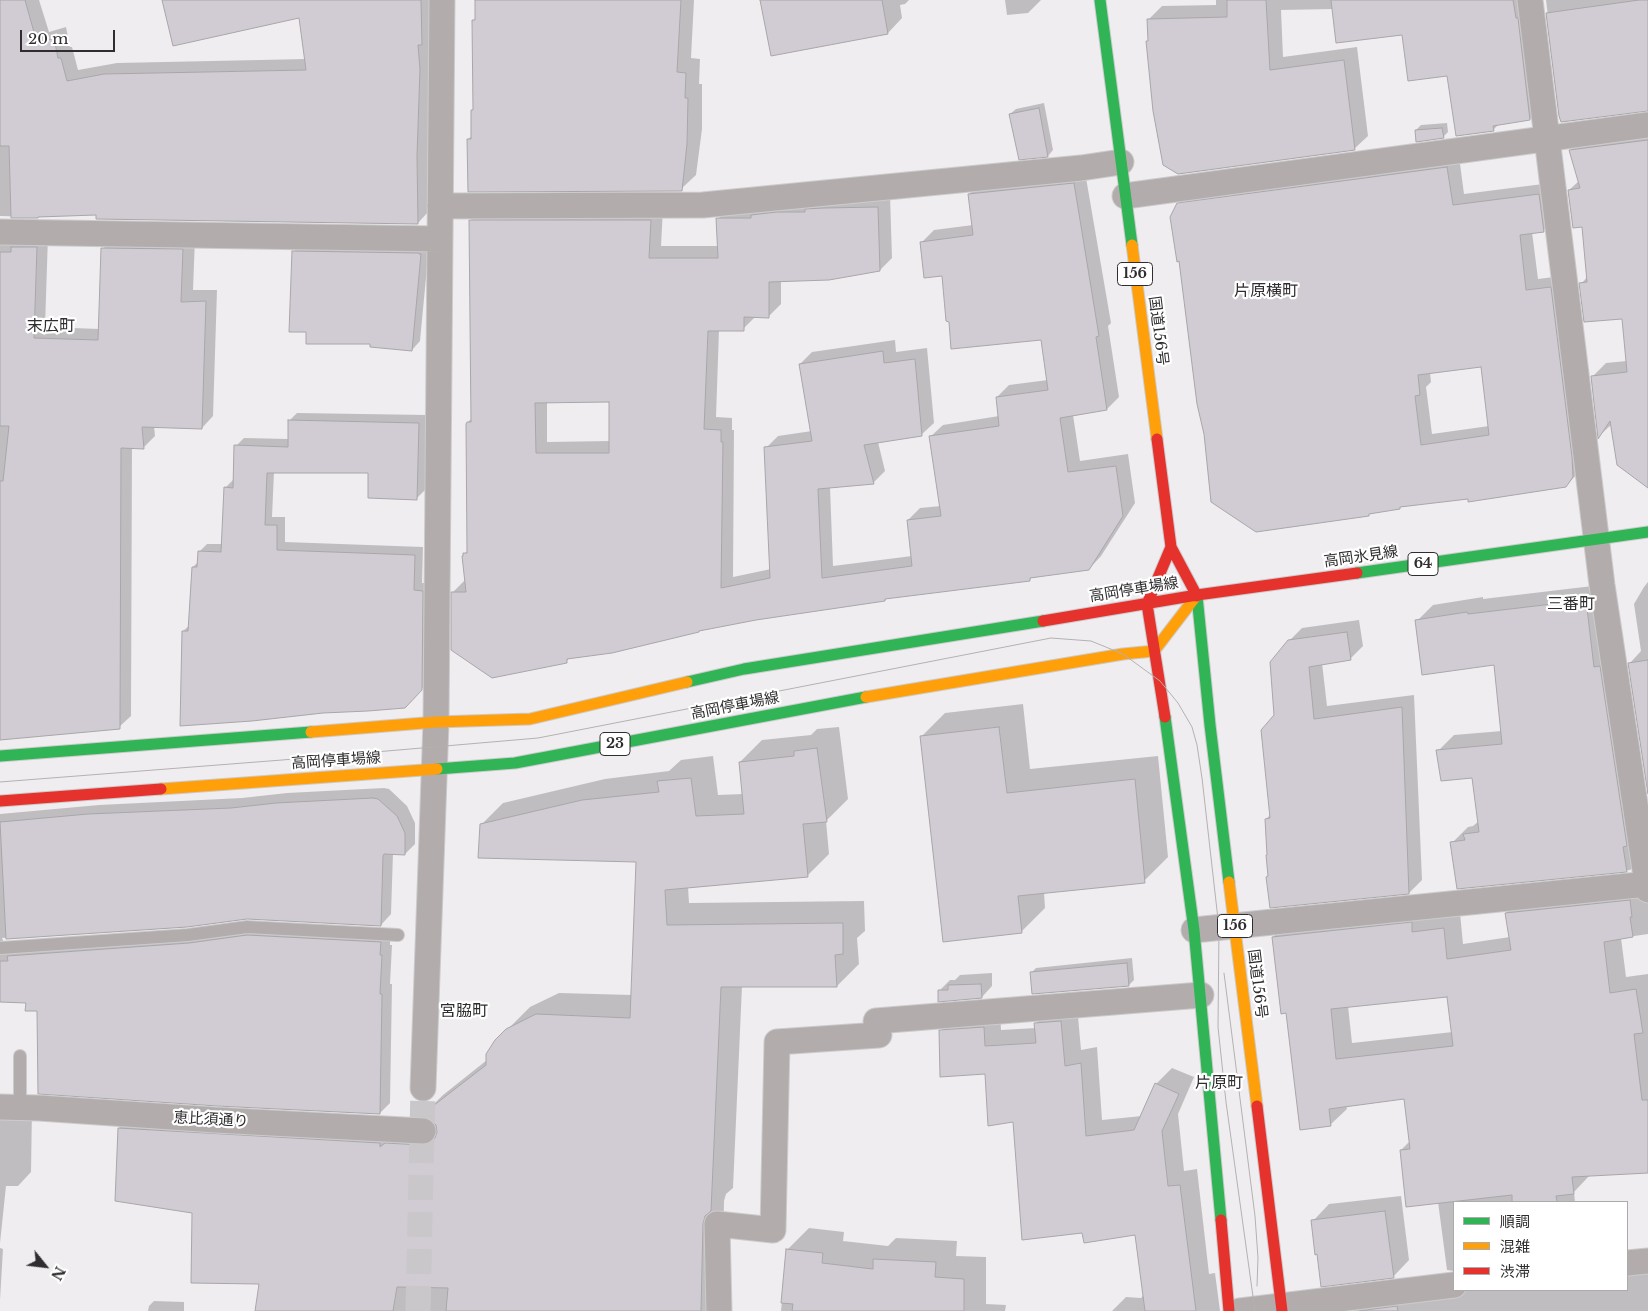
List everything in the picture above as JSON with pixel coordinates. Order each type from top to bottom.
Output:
[{"type":"main road","name":"国道156号","points":[[1100,0],[1171,547],[1197,595],[1210,725],[1282,1309]]},
{"type":"main road","name":"高岡氷見線","points":[[1197,595],[1648,532]]},
{"type":"main road","points":[[1171,547],[1147,604],[1167,730],[1194,930],[1229,1311]]},
{"type":"main road","name":"高岡停車場線","points":[[0,756],[436,722],[530,719],[744,668],[1197,595]]},
{"type":"main road","name":"高岡停車場線","points":[[0,801],[515,762],[888,693],[1123,654],[1154,652],[1197,595]]},
{"type":"street","points":[[423,1088],[436,722],[442,0]]},
{"type":"street","points":[[1194,930],[1648,886],[1603,595],[1530,0]]},
{"type":"street","points":[[1125,196],[1648,125]]},
{"type":"street","points":[[440,206],[703,205],[1081,168],[1121,162]]},
{"type":"street","points":[[0,232],[440,239]]},
{"type":"street","points":[[719,1311],[717,1224],[773,1230],[777,1042],[879,1035],[876,1021],[1201,995]]},
{"type":"street","name":"恵比須通り","points":[[10,1107],[422,1131]]},
{"type":"street","points":[[1628,1263],[1648,1261]]},
{"type":"street","points":[[1240,1311],[1282,1309],[1453,1285]]},
{"type":"lane","points":[[0,948],[188,935],[247,927],[398,935]]},
{"type":"lane","points":[[10,1107],[20,1056]]},
{"type":"building","points":[[0,0],[25,0],[37,43],[54,38],[58,58],[61,58],[67,81],[104,74],[306,70],[299,18],[173,46],[162,0],[421,0],[422,45],[418,45],[420,69],[417,156],[418,224],[96,219],[96,215],[11,218],[9,146],[0,146]]},
{"type":"building","points":[[475,0],[681,0],[677,72],[686,73],[685,98],[688,98],[687,144],[682,191],[468,192],[467,139],[471,139],[471,110],[473,110],[472,20],[475,20]]},
{"type":"building","points":[[760,0],[882,0],[888,34],[771,56]]},
{"type":"building","points":[[1227,0],[1266,0],[1270,70],[1344,60],[1355,150],[1178,174],[1163,165],[1153,111],[1146,41],[1148,41],[1147,19],[1227,17]]},
{"type":"building","points":[[1331,0],[1513,0],[1516,18],[1518,18],[1530,120],[1493,126],[1494,131],[1456,136],[1447,76],[1408,81],[1402,35],[1336,43]]},
{"type":"building","points":[[1648,0],[1648,111],[1561,122],[1546,13]]},
{"type":"building","points":[[1039,108],[1048,157],[1019,160],[1009,114]]},
{"type":"building","points":[[1442,128],[1444,138],[1416,142],[1415,130]]},
{"type":"building","points":[[1648,140],[1648,488],[1617,465],[1610,421],[1598,439],[1591,376],[1627,372],[1622,319],[1584,322],[1579,283],[1587,282],[1582,227],[1573,228],[1568,190],[1580,188],[1569,150]]},
{"type":"building","points":[[1447,167],[1453,205],[1539,194],[1544,232],[1520,235],[1526,290],[1551,287],[1572,457],[1573,477],[1566,487],[1468,502],[1468,499],[1400,507],[1400,509],[1369,514],[1369,516],[1256,532],[1211,502],[1204,434],[1197,404],[1179,261],[1177,262],[1170,217],[1177,203]],"holes":[[[1481,367],[1489,435],[1421,445],[1415,396],[1420,395],[1418,375]]]},
{"type":"building","points":[[1074,183],[1099,336],[1096,337],[1107,410],[1060,418],[1068,472],[1116,466],[1123,516],[1089,570],[1030,578],[1030,581],[885,599],[885,601],[756,620],[699,631],[612,653],[567,659],[567,663],[492,678],[451,650],[451,592],[466,592],[462,556],[463,553],[467,553],[466,424],[471,422],[469,220],[651,220],[649,258],[718,258],[716,218],[751,218],[751,215],[777,212],[805,212],[805,209],[878,207],[880,271],[829,280],[769,282],[769,318],[744,317],[744,331],[708,331],[704,429],[721,430],[721,442],[723,442],[721,588],[770,578],[764,447],[812,441],[799,364],[883,351],[884,363],[915,359],[922,436],[864,445],[874,484],[818,489],[822,578],[912,566],[907,520],[941,516],[929,436],[999,426],[996,397],[1048,390],[1041,340],[951,349],[949,322],[946,321],[942,276],[924,278],[920,242],[973,235],[968,194]],"holes":[[[609,402],[609,453],[536,453],[535,403]]]},
{"type":"building","points":[[11,247],[37,247],[34,338],[98,340],[101,248],[183,249],[181,302],[206,301],[202,429],[142,427],[144,449],[121,448],[120,729],[0,740],[0,481],[3,481],[9,426],[0,426],[0,252],[11,252]]},
{"type":"building","points":[[292,251],[421,254],[412,351],[370,347],[370,344],[306,344],[306,332],[289,332]]},
{"type":"building","points":[[288,420],[419,423],[417,500],[368,498],[368,473],[267,473],[265,525],[277,525],[277,550],[415,555],[414,590],[423,591],[422,690],[405,708],[323,713],[252,721],[180,726],[182,631],[188,631],[192,567],[197,567],[198,551],[221,552],[224,487],[233,488],[234,445],[288,447]]},
{"type":"building","points":[[1586,600],[1594,667],[1600,666],[1627,846],[1623,847],[1627,872],[1457,889],[1450,842],[1465,840],[1463,834],[1479,832],[1472,778],[1441,781],[1436,750],[1502,744],[1494,665],[1422,675],[1415,620],[1467,612],[1468,614]]},
{"type":"building","points":[[1347,632],[1351,660],[1309,667],[1314,719],[1402,707],[1409,894],[1270,908],[1266,877],[1268,876],[1265,819],[1270,818],[1261,730],[1274,715],[1270,662],[1288,640]]},
{"type":"building","points":[[1648,660],[1648,794],[1628,663]]},
{"type":"building","points":[[999,727],[1007,793],[1135,779],[1145,883],[1018,896],[1022,933],[943,942],[920,736]]},
{"type":"building","points":[[817,748],[827,822],[803,824],[808,877],[665,890],[667,925],[843,923],[843,954],[835,955],[837,987],[721,987],[711,1211],[705,1216],[703,1224],[701,1311],[446,1311],[448,1288],[397,1287],[393,1311],[255,1311],[259,1284],[191,1283],[192,1213],[115,1201],[118,1128],[380,1143],[380,1147],[385,1143],[429,1144],[435,1138],[437,1132],[436,1125],[430,1119],[420,1116],[486,1065],[486,1054],[495,1040],[506,1029],[536,1014],[630,1018],[636,862],[478,858],[480,824],[582,800],[659,792],[657,781],[691,778],[696,816],[744,814],[739,762],[794,756],[794,751]]},
{"type":"building","points":[[378,799],[397,816],[405,833],[405,855],[384,854],[383,856],[381,926],[247,919],[187,927],[6,939],[0,822],[88,814],[231,808],[276,803]]},
{"type":"building","points":[[1630,900],[1633,937],[1604,942],[1610,993],[1636,989],[1643,1033],[1634,1034],[1642,1100],[1648,1100],[1648,1173],[1572,1177],[1574,1194],[1556,1196],[1557,1201],[1512,1201],[1512,1195],[1406,1207],[1400,1150],[1410,1149],[1404,1099],[1329,1109],[1331,1126],[1300,1130],[1286,1013],[1281,1014],[1272,937],[1412,922],[1412,932],[1444,928],[1447,959],[1511,950],[1505,913]],"holes":[[[1447,997],[1453,1046],[1336,1059],[1331,1009]]]},
{"type":"building","points":[[247,935],[381,942],[380,1114],[217,1106],[38,1094],[37,1011],[25,1011],[26,1003],[0,1002],[0,961],[8,961],[7,956],[189,943]]},
{"type":"building","points":[[1127,963],[1129,986],[1032,994],[1030,972]]},
{"type":"building","points":[[981,984],[982,998],[938,1002],[938,990],[948,990],[948,985]]},
{"type":"building","points":[[1061,1021],[1065,1066],[1081,1063],[1086,1136],[1134,1130],[1155,1083],[1179,1094],[1162,1131],[1168,1186],[1180,1185],[1196,1311],[1145,1311],[1135,1235],[1084,1243],[1082,1233],[1022,1240],[1013,1122],[988,1126],[985,1074],[940,1077],[939,1030],[984,1027],[985,1046],[1036,1043],[1034,1023]]},
{"type":"building","points":[[1385,1211],[1394,1278],[1321,1287],[1311,1220]]},
{"type":"building","points":[[786,1249],[823,1253],[822,1263],[873,1269],[873,1259],[936,1262],[935,1277],[964,1279],[964,1311],[792,1311],[793,1304],[781,1303]]},
{"type":"building","points":[[1397,1306],[1398,1311],[1359,1311]]},
{"type":"tunnel","points":[[418,1311],[423,1088]]},
{"type":"tram line","points":[[0,782],[538,738],[1051,638],[1091,641],[1123,654],[1160,681],[1178,703],[1192,727],[1197,745],[1219,928],[1218,1027],[1226,1102],[1255,1311]]},
{"type":"tram line","points":[[1224,973],[1255,1216],[1258,1258],[1257,1286]]},
{"type":"traffic: fast","points":[[1100,0],[1132,245]]},
{"type":"traffic: fast","points":[[1357,573],[1648,532]]},
{"type":"traffic: fast","points":[[1197,596],[1229,882]]},
{"type":"traffic: fast","points":[[687,682],[744,669],[1043,621]]},
{"type":"traffic: fast","points":[[437,769],[515,763],[866,697]]},
{"type":"traffic: fast","points":[[1165,717],[1194,930],[1221,1220]]},
{"type":"traffic: fast","points":[[0,756],[311,732]]},
{"type":"traffic: slow","points":[[1132,245],[1157,439]]},
{"type":"traffic: slow","points":[[866,697],[1123,654],[1154,651],[1197,595]]},
{"type":"traffic: slow","points":[[311,732],[436,722],[530,719],[687,682]]},
{"type":"traffic: slow","points":[[161,789],[437,769]]},
{"type":"traffic: slow","points":[[1229,882],[1257,1106]]},
{"type":"traffic: jam","points":[[1157,439],[1171,547],[1197,596]]},
{"type":"traffic: jam","points":[[1165,717],[1147,604],[1171,547]]},
{"type":"traffic: jam","points":[[1043,621],[1197,595],[1357,573]]},
{"type":"traffic: jam","points":[[0,801],[161,789]]},
{"type":"traffic: jam","points":[[1257,1106],[1282,1311]]},
{"type":"traffic: jam","points":[[1221,1220],[1229,1311]]},
{"type":"district","name":"片原横町","points":[[1266,291]]},
{"type":"district","name":"末広町","points":[[51,326]]},
{"type":"district","name":"三番町","points":[[1571,604]]},
{"type":"district","name":"宮脇町","points":[[464,1011]]},
{"type":"district","name":"片原町","points":[[1219,1083]]}]
